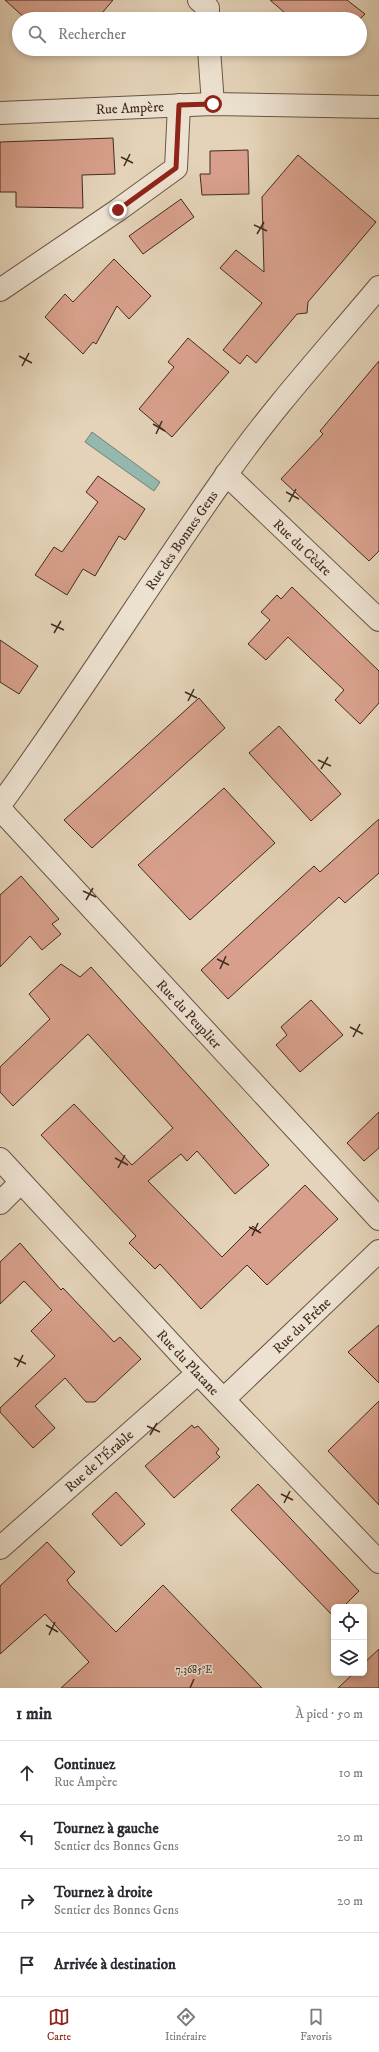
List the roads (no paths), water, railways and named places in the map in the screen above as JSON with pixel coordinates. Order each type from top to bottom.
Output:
[{"type":"street","points":[[199,0],[208,8],[208,12]]},
{"type":"street","points":[[210,56],[213,104]]},
{"type":"street","name":"Rue Ampère","points":[[0,113],[213,104],[379,107]]},
{"type":"street","points":[[0,290],[176,168],[179,105]]},
{"type":"street","name":"Rue des Bonnes Gens","points":[[0,805],[46,742],[226,474],[270,416],[379,287]]},
{"type":"street","name":"Rue du Cèdre","points":[[226,474],[379,620]]},
{"type":"street","name":"Rue du Peuplier","points":[[0,809],[379,1219]]},
{"type":"street","name":"Rue du Platane","points":[[0,1159],[198,1373],[379,1562]]},
{"type":"street","points":[[0,1203],[21,1182]]},
{"type":"street","name":"Rue du Frêne","points":[[224,1399],[379,1251]]},
{"type":"street","name":"Rue de l'Érable","points":[[0,1548],[198,1373]]},
{"type":"water","points":[[92,432],[160,482],[154,491],[85,442]]}]
